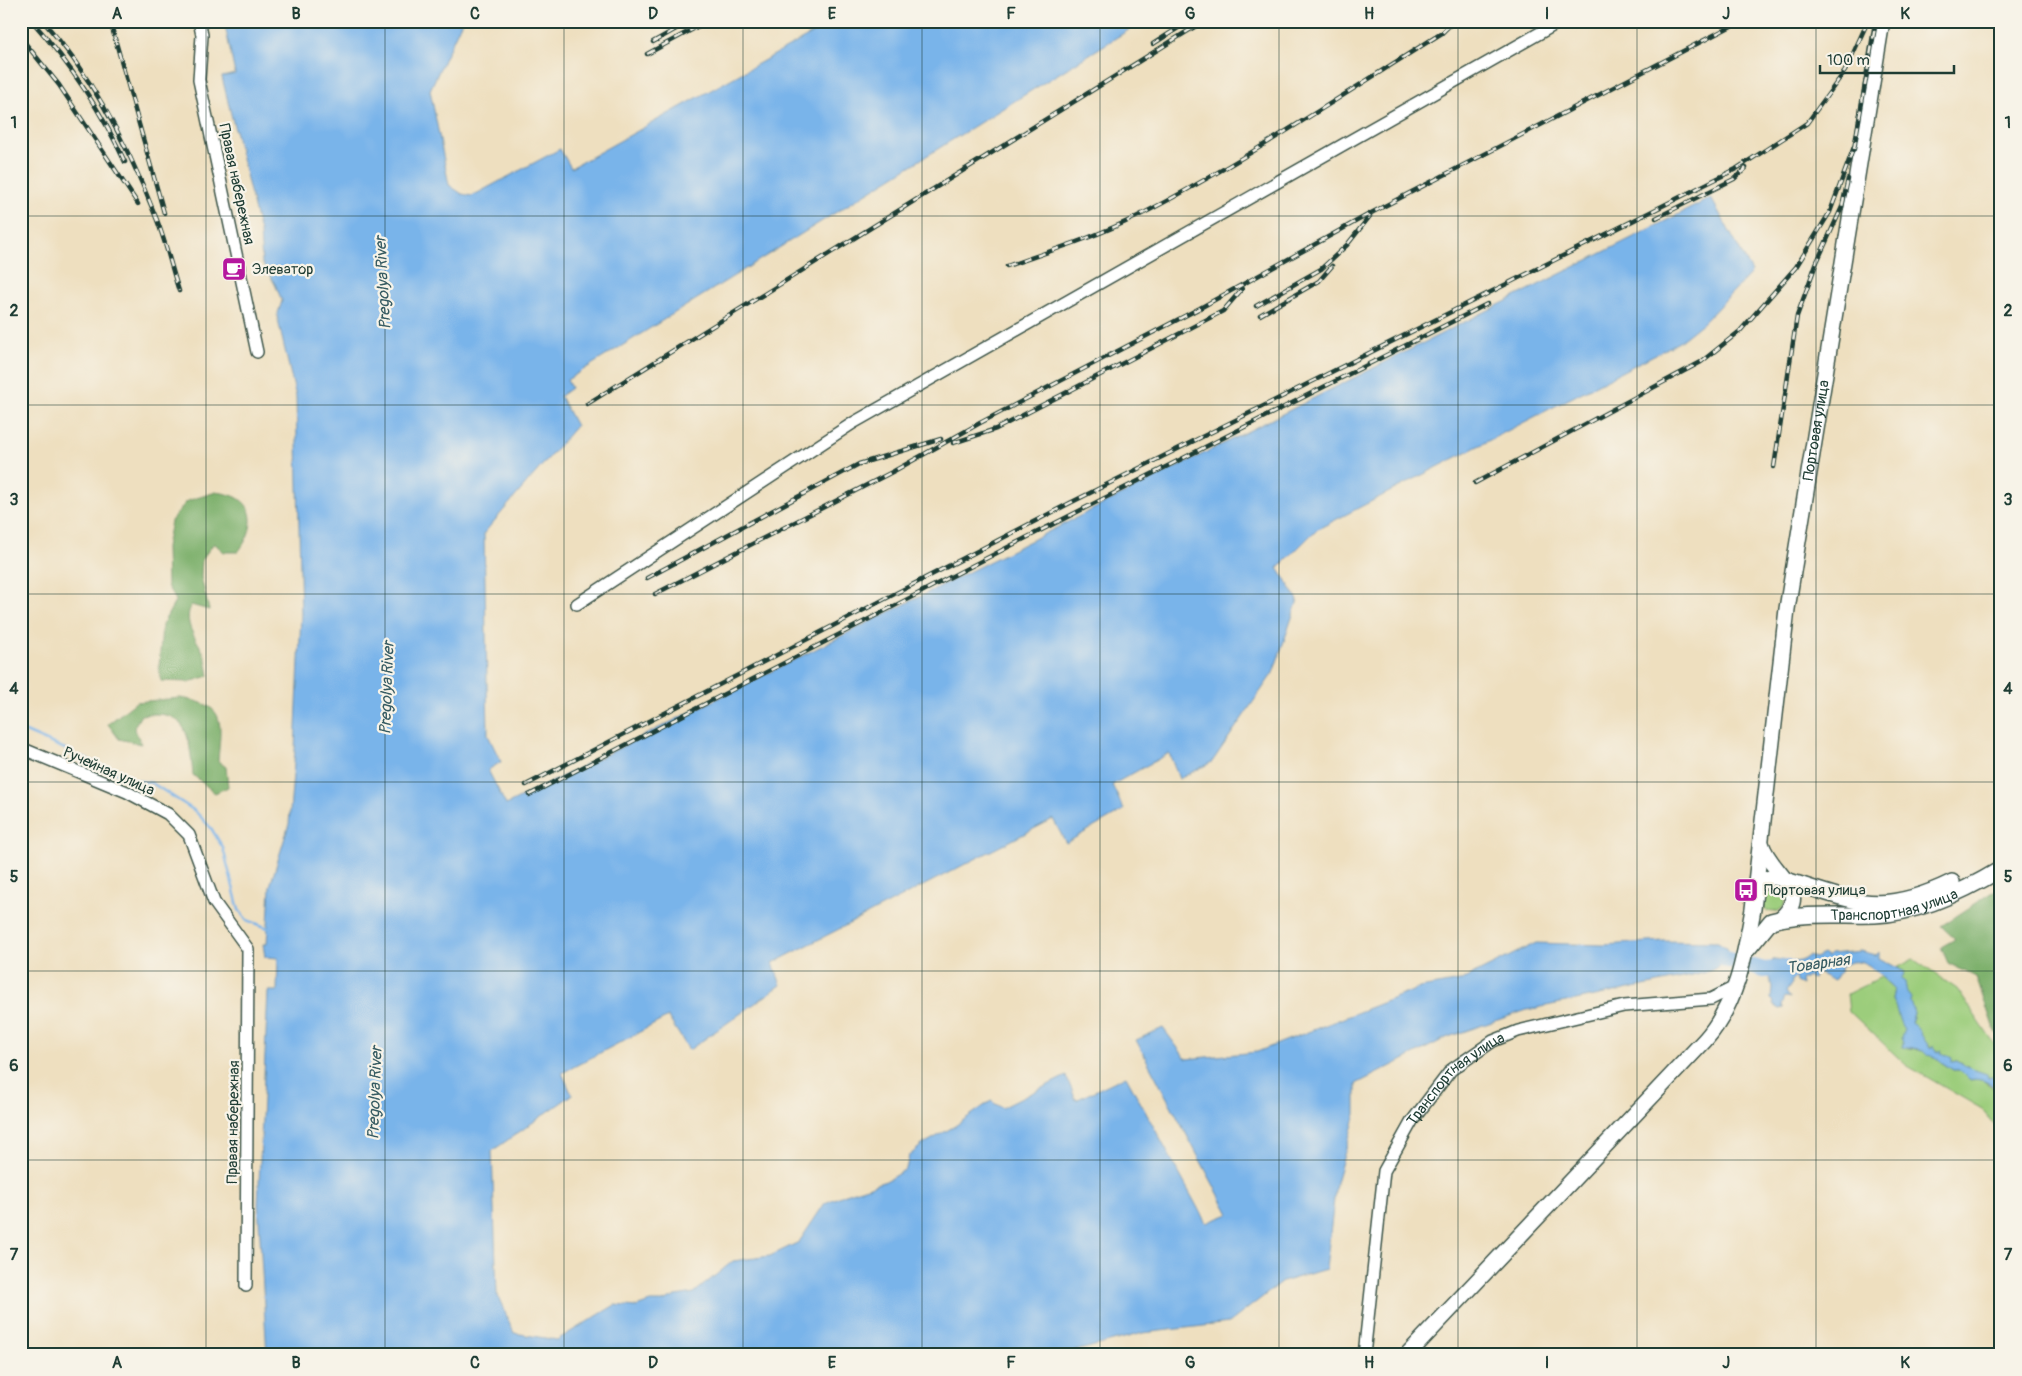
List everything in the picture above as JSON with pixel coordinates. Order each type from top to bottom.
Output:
[{"type":"main road","name":"Портовая улица","points":[[1755,887],[1787,609],[1882,21]]},
{"type":"main road","points":[[1746,954],[1776,920],[1790,910],[1793,900],[1786,881],[1767,859],[1761,841]]},
{"type":"main road","name":"Транспортная улица","points":[[1755,887],[1768,878],[1775,877],[1862,903],[1891,903],[1907,900],[1938,889],[2001,858]]},
{"type":"main road","name":"Транспортная улица","points":[[1776,920],[1806,915],[1875,914],[1915,908],[1946,897],[2001,869]]},
{"type":"main road","points":[[1407,1355],[1720,1022],[1735,987],[1746,954],[1755,887]]},
{"type":"main road","points":[[1753,909],[1761,916],[1776,920]]},
{"type":"street","name":"Правая набережная","points":[[199,21],[202,34],[199,80],[257,352]]},
{"type":"street","points":[[576,604],[853,423],[1561,21]]},
{"type":"street","name":"Ручейная улица","points":[[21,748],[127,792],[168,814],[189,835],[214,902],[246,944],[250,958]]},
{"type":"street","name":"Правая набережная","points":[[246,1286],[250,958]]},
{"type":"street","name":"Транспортная улица","points":[[1364,1355],[1384,1172],[1412,1121],[1451,1070],[1493,1041],[1518,1031],[1624,1006],[1711,999],[1735,987]]},
{"type":"green space","points":[[216,492],[234,496],[244,502],[251,515],[251,523],[247,538],[238,552],[224,552],[214,543],[202,559],[201,577],[209,610],[191,605],[188,619],[192,632],[205,656],[209,676],[189,682],[161,681],[159,668],[162,625],[176,600],[167,586],[166,547],[171,521],[187,501]]},
{"type":"green space","points":[[180,698],[206,705],[218,717],[220,735],[218,761],[226,767],[228,787],[215,793],[193,775],[187,737],[177,721],[169,716],[157,714],[141,715],[134,727],[141,744],[119,739],[108,724],[136,702]]},
{"type":"green space","points":[[1773,886],[1782,890],[1786,899],[1782,908],[1773,912],[1764,908],[1760,899],[1764,890]]},
{"type":"green space","points":[[2001,887],[2001,1035],[1995,1032],[1976,977],[1948,963],[1941,947],[1955,939],[1941,926]]},
{"type":"green space","points":[[1913,959],[1957,989],[2001,1054],[2001,1080],[1988,1078],[1957,1061],[1952,1062],[1949,1057],[1925,1043],[1911,1024],[1914,1013],[1901,979],[1905,972],[1897,968]]},
{"type":"green space","points":[[1881,977],[1894,989],[1892,999],[1902,1021],[1904,1042],[1907,1049],[1924,1051],[1953,1070],[1959,1070],[1969,1080],[1981,1079],[1999,1092],[2001,1132],[1982,1109],[1906,1065],[1849,1011],[1847,994]]},
{"type":"water","name":"Pregolya River","points":[[224,21],[462,21],[430,90],[449,185],[462,194],[472,196],[560,149],[571,168],[835,21],[1143,21],[567,380],[571,388],[560,396],[576,426],[484,533],[488,735],[501,762],[488,770],[506,805],[1711,198],[1752,272],[1704,322],[1679,342],[1316,530],[1278,568],[1298,600],[1273,673],[1212,762],[1179,779],[1169,753],[1112,785],[1124,810],[1066,843],[1053,819],[773,963],[781,985],[689,1050],[668,1017],[562,1073],[572,1095],[492,1151],[497,1294],[514,1333],[557,1340],[615,1305],[636,1307],[650,1302],[663,1302],[676,1296],[694,1293],[733,1261],[770,1256],[799,1242],[825,1203],[848,1193],[886,1181],[906,1169],[909,1156],[922,1145],[955,1126],[991,1101],[1002,1108],[1066,1076],[1076,1100],[1126,1076],[1206,1223],[1229,1214],[1136,1040],[1163,1028],[1186,1059],[1257,1052],[1420,988],[1460,981],[1536,943],[1604,945],[1663,941],[1718,942],[1727,948],[1723,961],[1716,968],[1692,976],[1527,1010],[1448,1037],[1356,1084],[1356,1114],[1336,1182],[1326,1269],[1282,1282],[1229,1323],[1143,1333],[1060,1355],[267,1355],[258,1204],[268,991],[277,991],[278,958],[265,957],[263,944],[267,944],[270,886],[289,824],[295,750],[301,615],[296,397],[277,316],[282,301],[275,284],[262,263],[260,232],[222,77],[235,74]]},
{"type":"water","points":[[1861,951],[1876,955],[1879,952],[1879,958],[1905,972],[1901,979],[1905,982],[1907,993],[1911,998],[1910,1001],[1914,1013],[1911,1023],[1917,1028],[1931,1048],[1933,1045],[1938,1052],[1942,1050],[1941,1053],[1952,1058],[1952,1062],[1957,1061],[1966,1067],[1987,1074],[1988,1078],[2001,1080],[2001,1096],[1987,1082],[1969,1080],[1959,1070],[1953,1070],[1931,1055],[1928,1056],[1923,1051],[1902,1047],[1901,1038],[1904,1029],[1892,999],[1894,989],[1876,971],[1862,963],[1854,962],[1839,969],[1841,970],[1834,981],[1815,972],[1813,979],[1808,976],[1801,980],[1802,985],[1796,982],[1795,977],[1786,992],[1790,998],[1785,997],[1782,1006],[1784,1008],[1779,1009],[1773,1005],[1774,1002],[1771,999],[1772,987],[1768,970],[1774,959],[1796,962],[1808,956],[1815,958],[1823,954],[1827,957],[1830,954]]},
{"type":"waterway","points":[[21,730],[72,752]]},
{"type":"waterway","points":[[82,757],[132,780],[152,783],[195,811],[211,828],[223,848],[239,910],[247,920],[268,928]]},
{"type":"waterway","name":"Товарная","points":[[1725,959],[1735,962]]},
{"type":"waterway","name":"Товарная","points":[[1750,966],[1764,970],[1789,968]]},
{"type":"railway","points":[[32,21],[84,88],[125,162]]},
{"type":"railway","points":[[43,21],[78,65],[121,138],[159,224],[179,291]]},
{"type":"railway","points":[[110,21],[164,213]]},
{"type":"railway","points":[[653,42],[690,21]]},
{"type":"railway","points":[[647,54],[708,21]]},
{"type":"railway","points":[[1153,44],[1189,21]]},
{"type":"railway","points":[[587,404],[1204,21]]},
{"type":"railway","points":[[1007,266],[1106,231],[1177,195],[1254,151],[1330,104],[1442,33],[1454,21]]},
{"type":"railway","points":[[655,594],[894,471],[980,423],[1200,308],[1373,212],[1741,21]]},
{"type":"railway","points":[[526,785],[1070,503],[1736,169],[1807,123],[1845,71],[1868,21]]},
{"type":"railway","points":[[1854,149],[1876,21]]},
{"type":"railway","points":[[21,38],[59,85],[138,204]]},
{"type":"railway","points":[[1475,483],[1701,362],[1740,331],[1796,267],[1830,212],[1855,144]]},
{"type":"railway","points":[[1656,218],[1734,179],[1746,168]]},
{"type":"railway","points":[[1774,467],[1797,316],[1816,264],[1842,207],[1848,179]]},
{"type":"railway","points":[[1256,306],[1321,269],[1347,245],[1370,216]]},
{"type":"railway","points":[[1260,315],[1319,281],[1332,266]]},
{"type":"railway","points":[[953,443],[996,429],[1223,311],[1242,289]]},
{"type":"railway","points":[[529,795],[1016,543],[1487,304]]},
{"type":"railway","points":[[647,578],[859,464],[941,439]]},
{"type":"place","name":"Элеватор","points":[[234,269]]},
{"type":"place","name":"Портовая улица","points":[[1746,890]]}]
